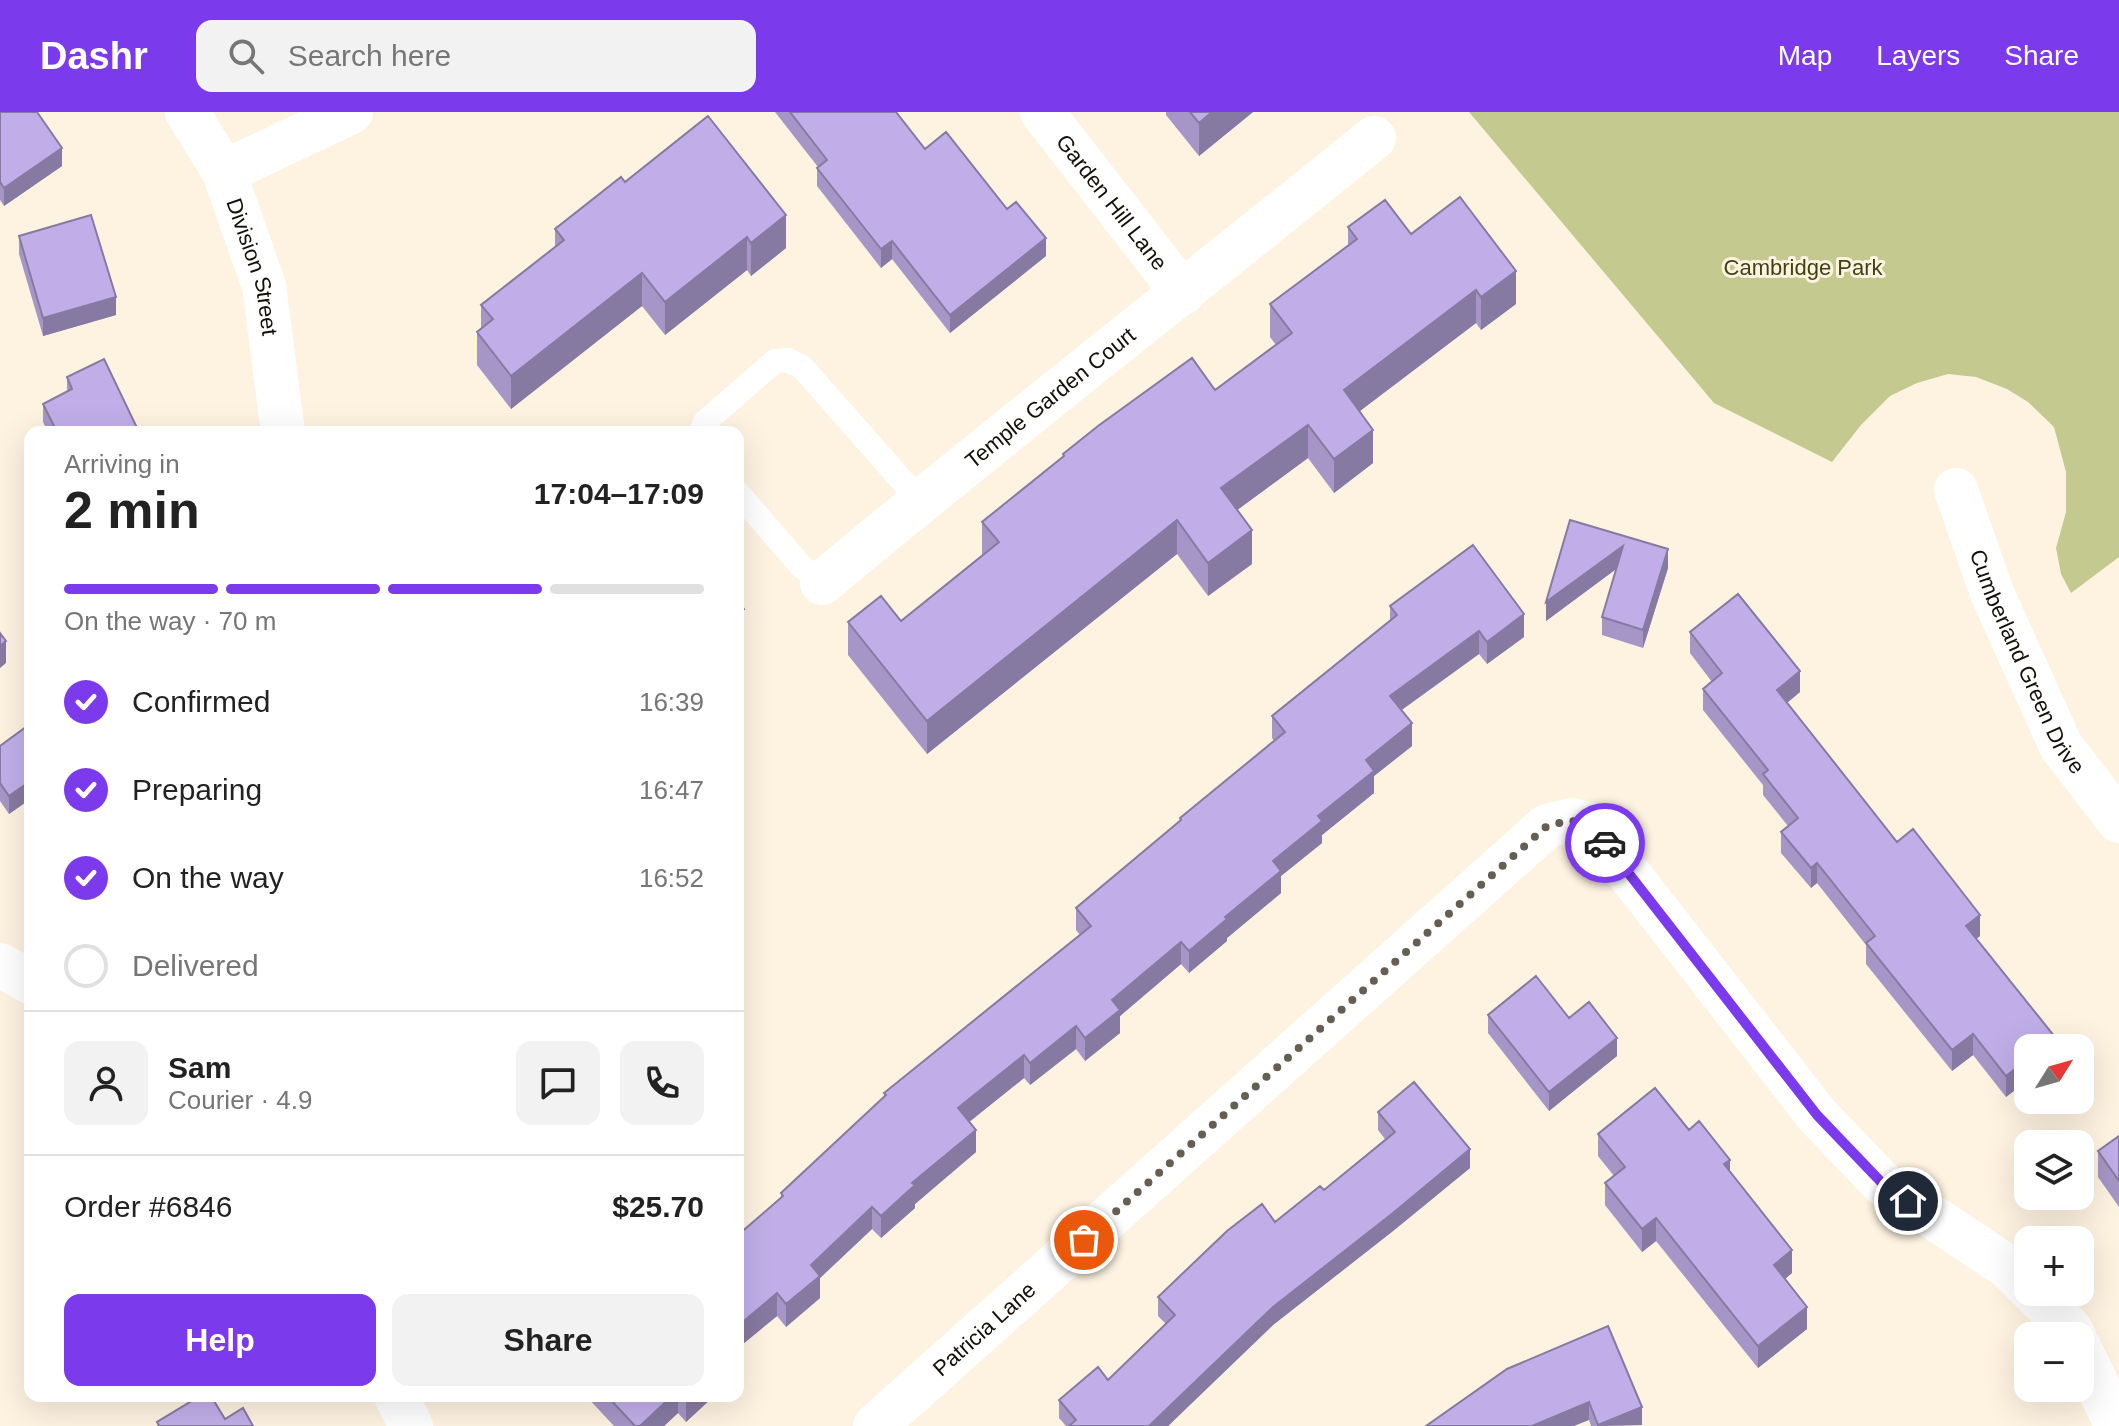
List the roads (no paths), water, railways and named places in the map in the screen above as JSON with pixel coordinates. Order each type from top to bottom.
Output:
[{"type":"street","name":"Division Street","points":[[187,112],[224,172],[264,286],[282,426]]},
{"type":"street","points":[[224,172],[351,112]]},
{"type":"street","name":"Garden Hill Lane","points":[[1042,112],[1183,293]]},
{"type":"street","name":"Temple Garden Court","points":[[822,583],[975,455],[1183,293],[1374,138]]},
{"type":"street","name":"Cumberland Green Drive","points":[[1956,490],[1992,593],[2061,746],[2119,821]]},
{"type":"street","name":"Patricia Lane","points":[[875,1426],[1547,826],[1571,820],[1590,824],[1817,1115],[1883,1184],[2014,1273]]},
{"type":"street","points":[[0,965],[24,979]]},
{"type":"street","points":[[2047,1306],[2063,1322]]},
{"type":"street","points":[[2094,1384],[2108,1419]]},
{"type":"street","points":[[399,1402],[411,1426]]},
{"type":"lane","points":[[704,426],[775,361],[788,360],[802,367],[920,501]]},
{"type":"lane","name":"Temple Garden Court","points":[[744,500],[801,566],[822,583]]},
{"type":"park label","name":"Cambridge Park","points":[[1803,267]]}]
